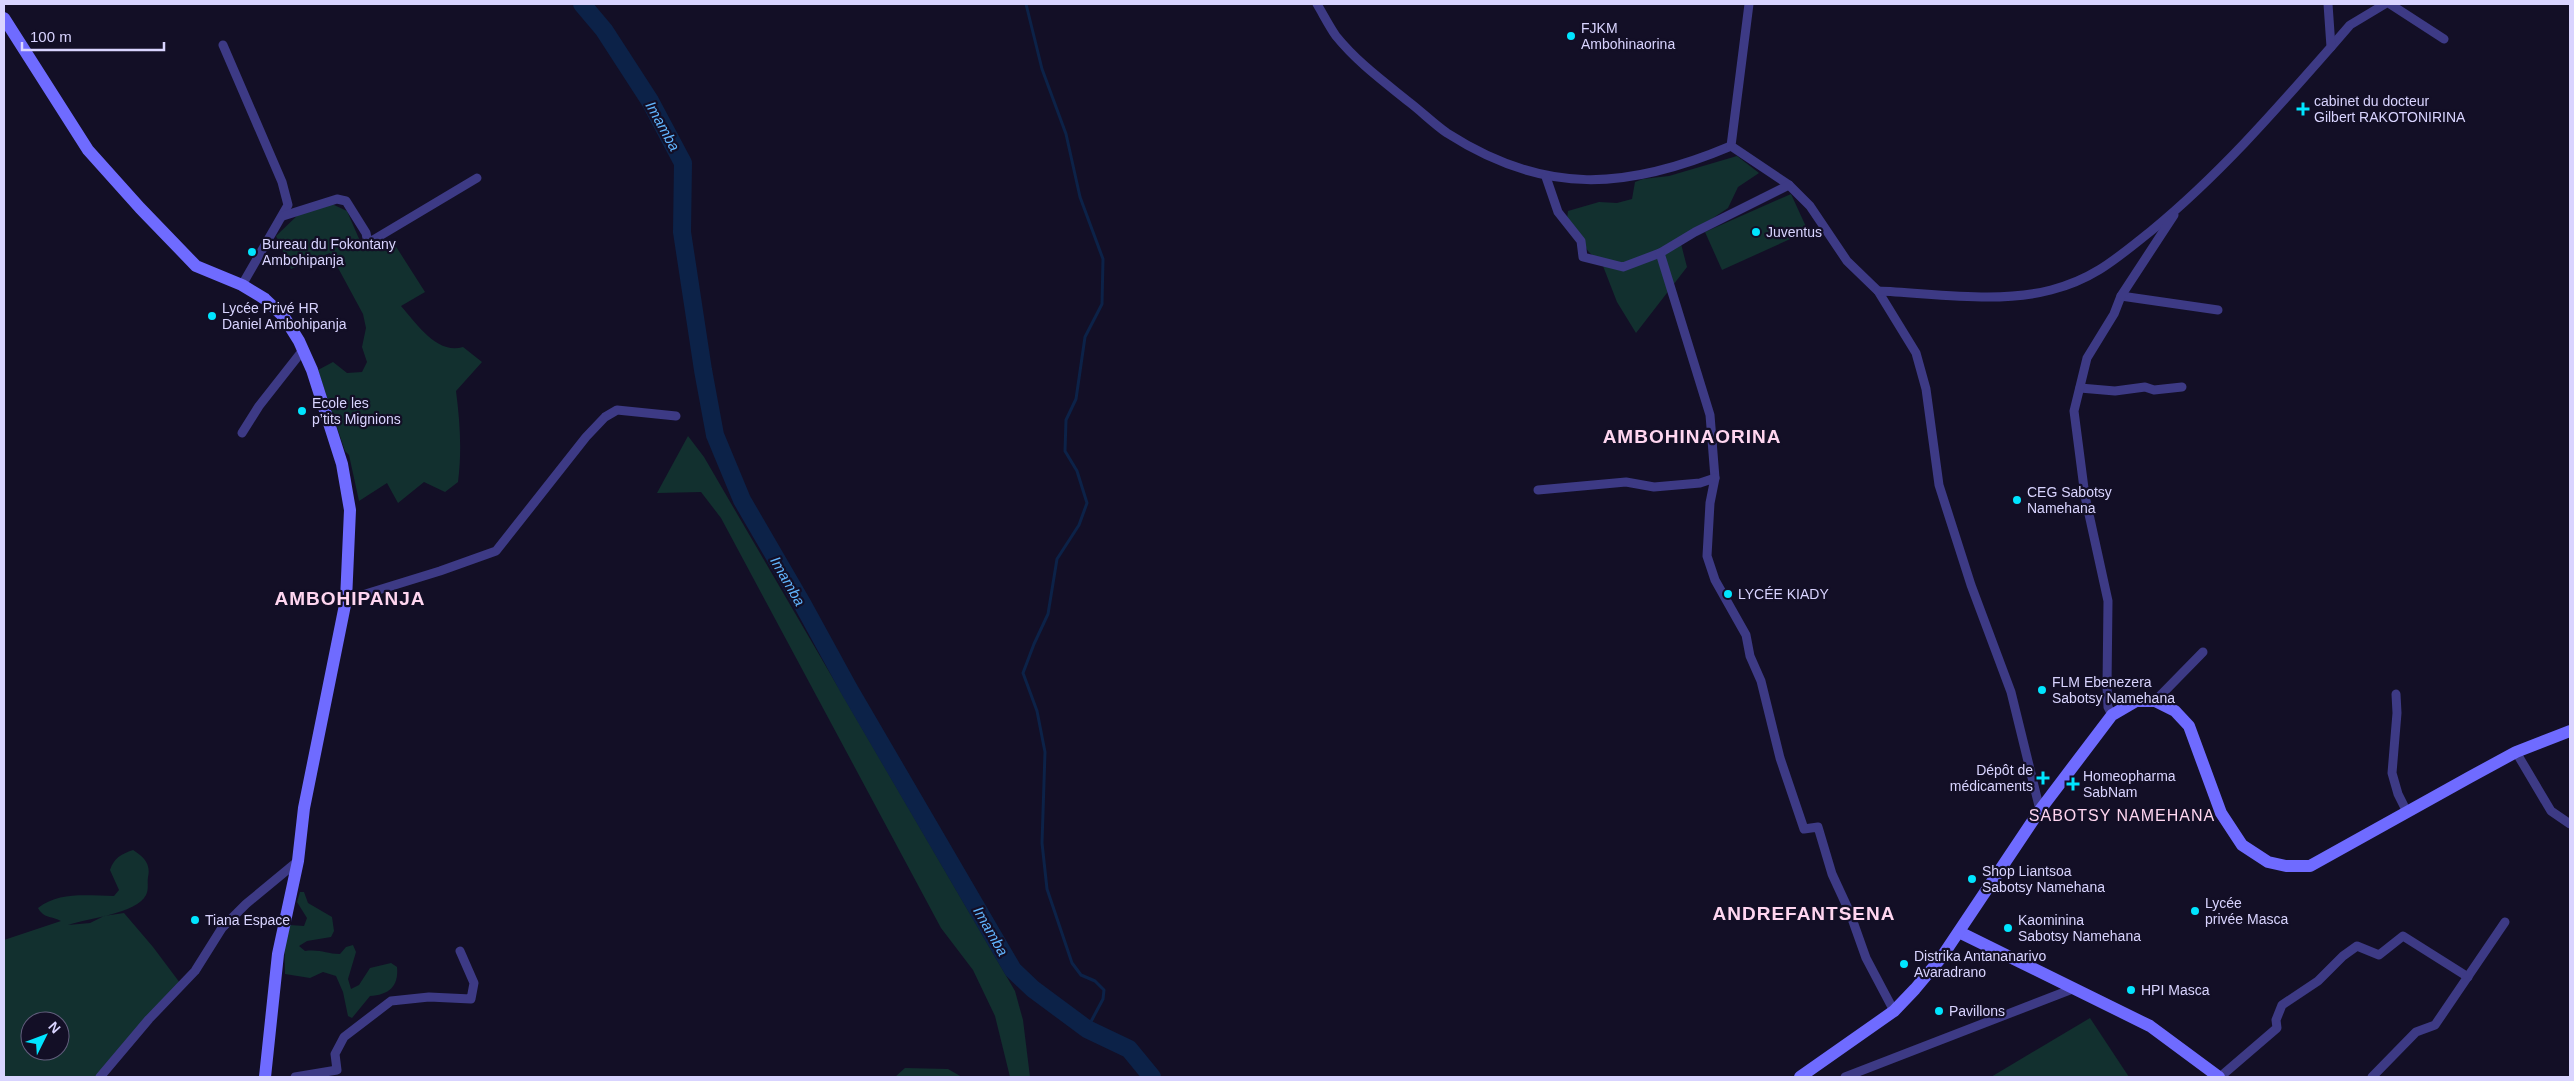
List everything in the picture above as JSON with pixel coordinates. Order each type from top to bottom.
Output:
[{"type":"street","points":[[1317,4],[1336,36],[1366,69],[1447,132],[1502,162],[1546,177],[1585,181],[1628,176],[1692,163],[1731,146]]},
{"type":"street","points":[[1731,146],[1749,4]]},
{"type":"street","points":[[2328,4],[2331,47]]},
{"type":"street","points":[[1878,291],[2008,297],[2050,290],[2102,270],[2178,209],[2252,136],[2350,25],[2385,4]]},
{"type":"street","points":[[2390,4],[2444,39]]},
{"type":"street","points":[[4,18],[88,150],[140,208],[196,266],[242,285],[265,299],[284,317],[303,350],[344,473],[350,510],[346,600],[304,808],[298,861],[278,954],[266,1077]]},
{"type":"street","points":[[223,45],[282,182],[288,205],[242,285]]},
{"type":"street","points":[[1731,146],[1789,185],[1810,206],[1847,262],[1878,291],[1916,354],[1926,389],[1939,485],[1971,585],[2011,692],[2040,810]]},
{"type":"street","points":[[1546,177],[1558,212],[1581,241],[1583,256],[1622,267],[1660,253],[1695,232],[1789,185]]},
{"type":"street","points":[[283,216],[337,199],[346,201],[366,232],[368,243],[477,178]]},
{"type":"street","points":[[2112,715],[2108,706],[2107,686],[2108,601],[2085,496],[2074,411],[2087,358],[2114,314],[2121,296],[2178,209]]},
{"type":"street","points":[[1660,253],[1710,415],[1715,478],[1707,531],[1707,556],[1714,580],[1746,635],[1750,656],[1761,680],[1780,758],[1804,829],[1818,828],[1832,874],[1850,913],[1866,958],[1894,1011]]},
{"type":"street","points":[[2121,296],[2218,310]]},
{"type":"street","points":[[242,433],[259,406],[303,350]]},
{"type":"street","points":[[2080,388],[2115,391],[2145,387],[2154,390],[2182,386]]},
{"type":"street","points":[[346,600],[440,571],[496,551],[586,437],[605,417],[617,410],[676,416]]},
{"type":"street","points":[[1538,490],[1626,482],[1654,487],[1700,483],[1715,478]]},
{"type":"street","points":[[2155,701],[2203,652]]},
{"type":"street","points":[[2396,694],[2397,714],[2392,773],[2398,794],[2407,812]]},
{"type":"street","points":[[1800,1077],[1894,1011],[1937,963],[2040,810],[2112,715],[2136,701],[2155,701],[2175,711],[2189,726],[2221,813],[2242,845],[2268,862],[2286,866],[2310,866],[2516,752],[2570,731]]},
{"type":"street","points":[[2516,752],[2551,811],[2570,824]]},
{"type":"street","points":[[100,1077],[149,1019],[195,971],[222,928],[246,904],[298,861]]},
{"type":"street","points":[[2372,1077],[2416,1032],[2436,1025],[2505,922]]},
{"type":"street","points":[[1959,932],[2150,1026],[2219,1077],[2276,1028],[2276,1020],[2282,1005],[2318,981],[2343,956],[2357,946],[2379,955],[2403,936],[2468,977]]},
{"type":"street","points":[[295,1077],[337,1070],[335,1054],[344,1037],[391,1001],[429,997],[471,998],[474,983],[460,951]]},
{"type":"street","points":[[1846,1077],[2075,988]]},
{"type":"green space","points":[[1737,156],[1759,173],[1738,187],[1728,208],[1680,240],[1687,267],[1636,333],[1617,302],[1603,266],[1588,251],[1567,219],[1568,211],[1599,202],[1617,203],[1632,199],[1635,182],[1643,179],[1669,176]]},
{"type":"green space","name":"Juventus","points":[[1791,194],[1808,231],[1722,270],[1705,232]]},
{"type":"green space","points":[[332,204],[347,211],[363,248],[381,243],[385,250],[395,245],[425,292],[401,306],[420,329],[444,346],[453,348],[463,347],[482,362],[456,391],[460,436],[458,482],[445,492],[424,482],[398,503],[387,483],[359,501],[349,455],[345,451],[318,370],[333,362],[347,373],[362,372],[367,362],[362,347],[366,328],[363,314],[330,253],[291,269],[276,236],[300,213]]},
{"type":"green space","points":[[688,436],[704,457],[1015,991],[1023,1020],[1030,1077],[1010,1077],[995,1016],[973,970],[941,928],[721,518],[701,492],[657,493]]},
{"type":"green space","points":[[133,850],[143,858],[147,865],[149,872],[148,888],[146,895],[141,901],[122,911],[106,916],[124,913],[180,983],[98,1077],[4,1077],[4,940],[61,921],[46,916],[38,908],[56,899],[84,895],[114,896],[119,890],[110,870],[118,857]],"holes":[[[103,916],[90,923],[68,925],[77,922]]]},
{"type":"green space","points":[[300,892],[304,892],[308,903],[332,917],[334,931],[331,937],[307,941],[299,946],[305,951],[340,954],[346,947],[353,945],[356,952],[348,979],[351,989],[359,985],[370,968],[391,963],[397,967],[396,980],[391,989],[382,994],[370,996],[352,1018],[348,1016],[343,992],[336,976],[323,972],[310,978],[285,974],[284,929],[290,925],[304,926],[307,918],[297,902]]},
{"type":"green space","points":[[2090,1018],[2129,1077],[1991,1077]]},
{"type":"green space","points":[[905,1068],[948,1069],[962,1077],[895,1077]]},
{"type":"waterway","name":"Imamba","points":[[582,4],[604,30],[650,101],[683,163],[682,232],[703,370],[715,435],[742,500],[849,689],[1013,970],[1033,989],[1087,1029],[1129,1049],[1152,1077]]},
{"type":"waterway","points":[[1026,4],[1042,69],[1066,134],[1080,197],[1103,259],[1102,304],[1085,337],[1076,399],[1066,420],[1065,451],[1077,471],[1087,503],[1079,525],[1057,559],[1048,614],[1023,673],[1037,711],[1045,752],[1042,843],[1047,889],[1072,963],[1081,975],[1095,981],[1104,990],[1103,999],[1087,1029]]},
{"type":"place","name":"FJKM Ambohinaorina","points":[[1571,36]]},
{"type":"place","name":"cabinet du docteur Gilbert RAKOTONIRINA","points":[[2303,109]]},
{"type":"place","name":"Juventus","points":[[1756,232]]},
{"type":"place","name":"Bureau du Fokontany Ambohipanja","points":[[252,252]]},
{"type":"place","name":"Lycée Privé HR Daniel Ambohipanja","points":[[212,316]]},
{"type":"place","name":"Ecole les p’tits Mignions","points":[[302,411]]},
{"type":"place","name":"CEG Sabotsy Namehana","points":[[2017,500]]},
{"type":"place","name":"LYCÉE KIADY","points":[[1728,594]]},
{"type":"place","name":"FLM Ebenezera Sabotsy Namehana","points":[[2042,690]]},
{"type":"place","name":"Dépôt de médicaments","points":[[2043,778]]},
{"type":"place","name":"Homeopharma SabNam","points":[[2073,784]]},
{"type":"place","name":"Shop Liantsoa Sabotsy Namehana","points":[[1972,879]]},
{"type":"place","name":"Lycée privée Masca","points":[[2195,911]]},
{"type":"place","name":"Tiana Espace","points":[[195,920]]},
{"type":"place","name":"Kaominina Sabotsy Namehana","points":[[2008,928]]},
{"type":"place","name":"Distrika Antananarivo Avaradrano","points":[[1904,964]]},
{"type":"place","name":"HPI Masca","points":[[2131,990]]},
{"type":"place","name":"Pavillons","points":[[1939,1011]]},
{"type":"district","name":"AMBOHINAORINA","points":[[1692,436]]},
{"type":"district","name":"AMBOHIPANJA","points":[[350,598]]},
{"type":"district","name":"SABOTSY NAMEHANA","points":[[2122,815]]},
{"type":"district","name":"ANDREFANTSENA","points":[[1804,913]]}]
